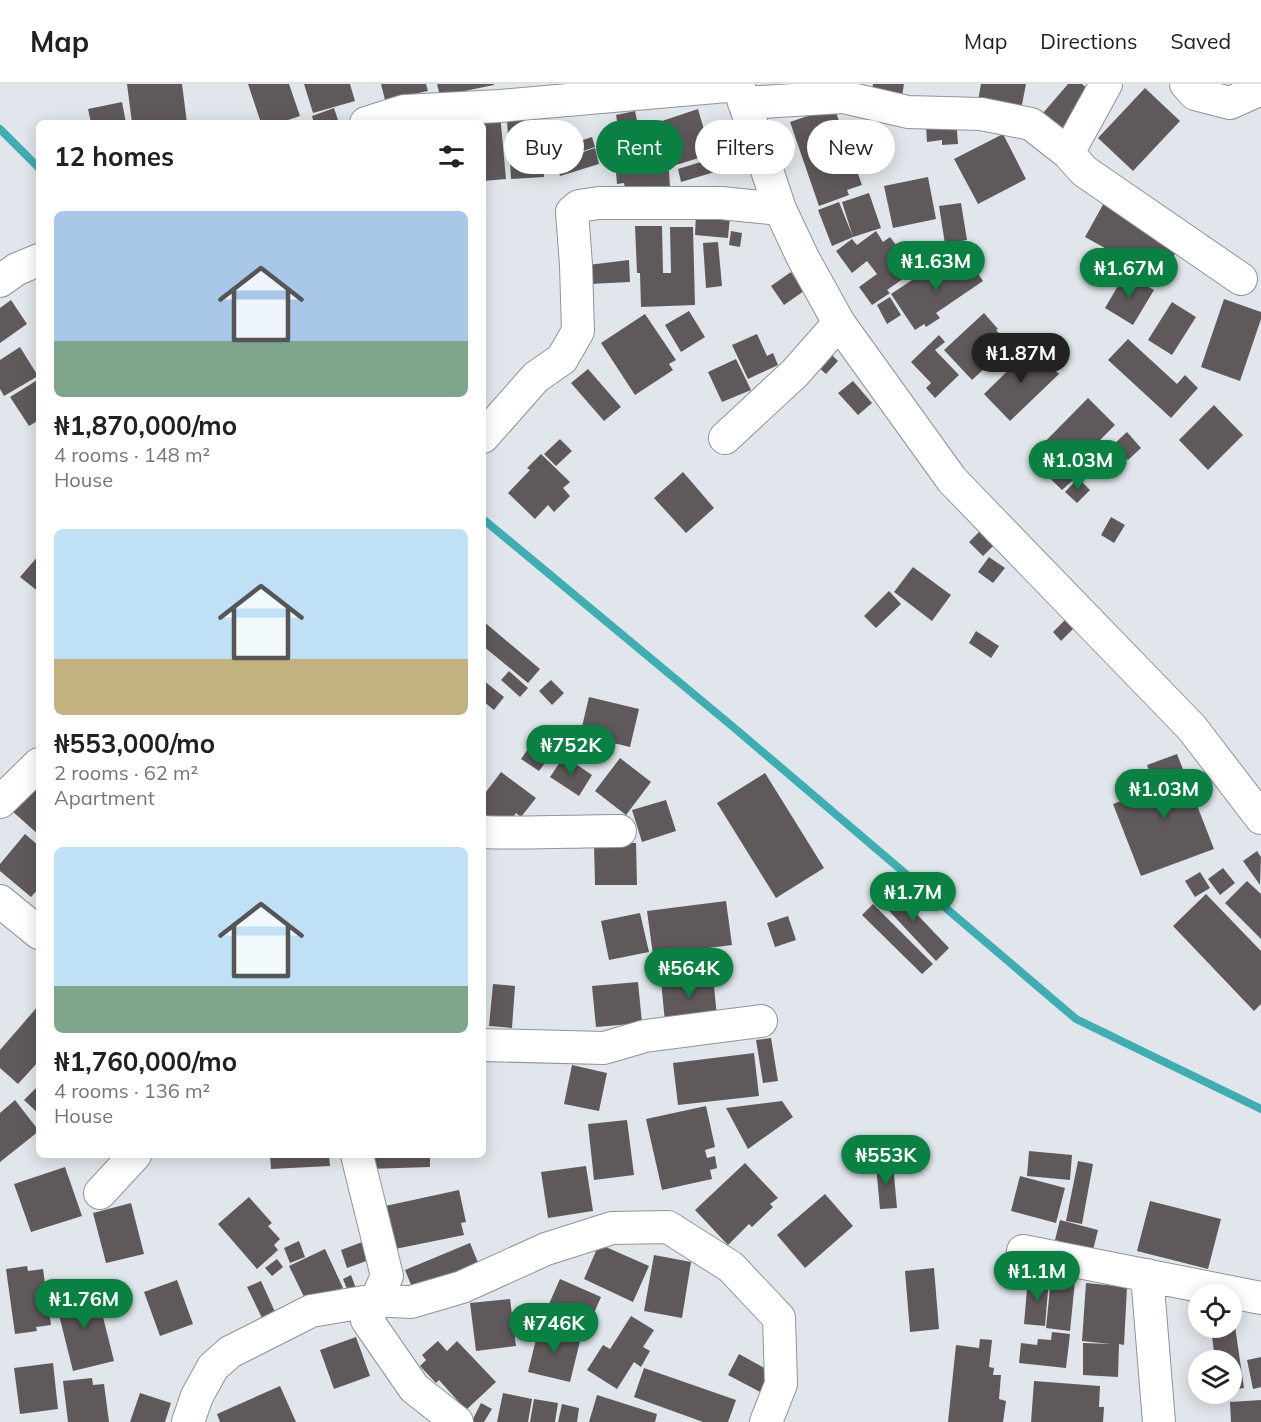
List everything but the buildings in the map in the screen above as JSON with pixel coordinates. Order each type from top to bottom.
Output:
[{"type":"street","points":[[1068,153],[1106,84]]},
{"type":"street","points":[[1186,84],[1196,94],[1230,103],[1261,89]]},
{"type":"street","points":[[740,90],[780,209],[839,323],[952,480],[1192,728],[1261,818]]},
{"type":"street","points":[[376,120],[404,111],[499,95],[740,90],[843,97],[908,112],[981,114],[1031,124],[1068,153],[1084,171],[1241,279]]},
{"type":"street","points":[[486,434],[536,377],[562,359],[578,331],[572,212],[579,206],[599,203],[722,203],[780,209]]},
{"type":"street","points":[[0,281],[17,269],[36,261]]},
{"type":"street","points":[[724,438],[795,373],[839,323]]},
{"type":"street","points":[[0,802],[36,767]]},
{"type":"street","points":[[486,832],[525,834],[561,831],[620,831]]},
{"type":"street","points":[[0,901],[36,931]]},
{"type":"street","points":[[486,1045],[604,1048],[645,1036],[761,1021]]},
{"type":"street","points":[[100,1193],[132,1158]]},
{"type":"street","points":[[358,1158],[387,1276],[367,1320],[414,1388],[452,1421]]},
{"type":"street","points":[[188,1422],[197,1396],[213,1367],[230,1352],[311,1311],[376,1300],[411,1302],[462,1287],[546,1249],[612,1228],[668,1227],[731,1268],[779,1318],[781,1384],[766,1422]]},
{"type":"street","points":[[1023,1251],[1261,1298]]},
{"type":"street","points":[[1147,1275],[1159,1422]]},
{"type":"waterway","points":[[0,129],[36,165]]},
{"type":"waterway","points":[[486,521],[738,731],[1076,1019],[1261,1109]]}]
